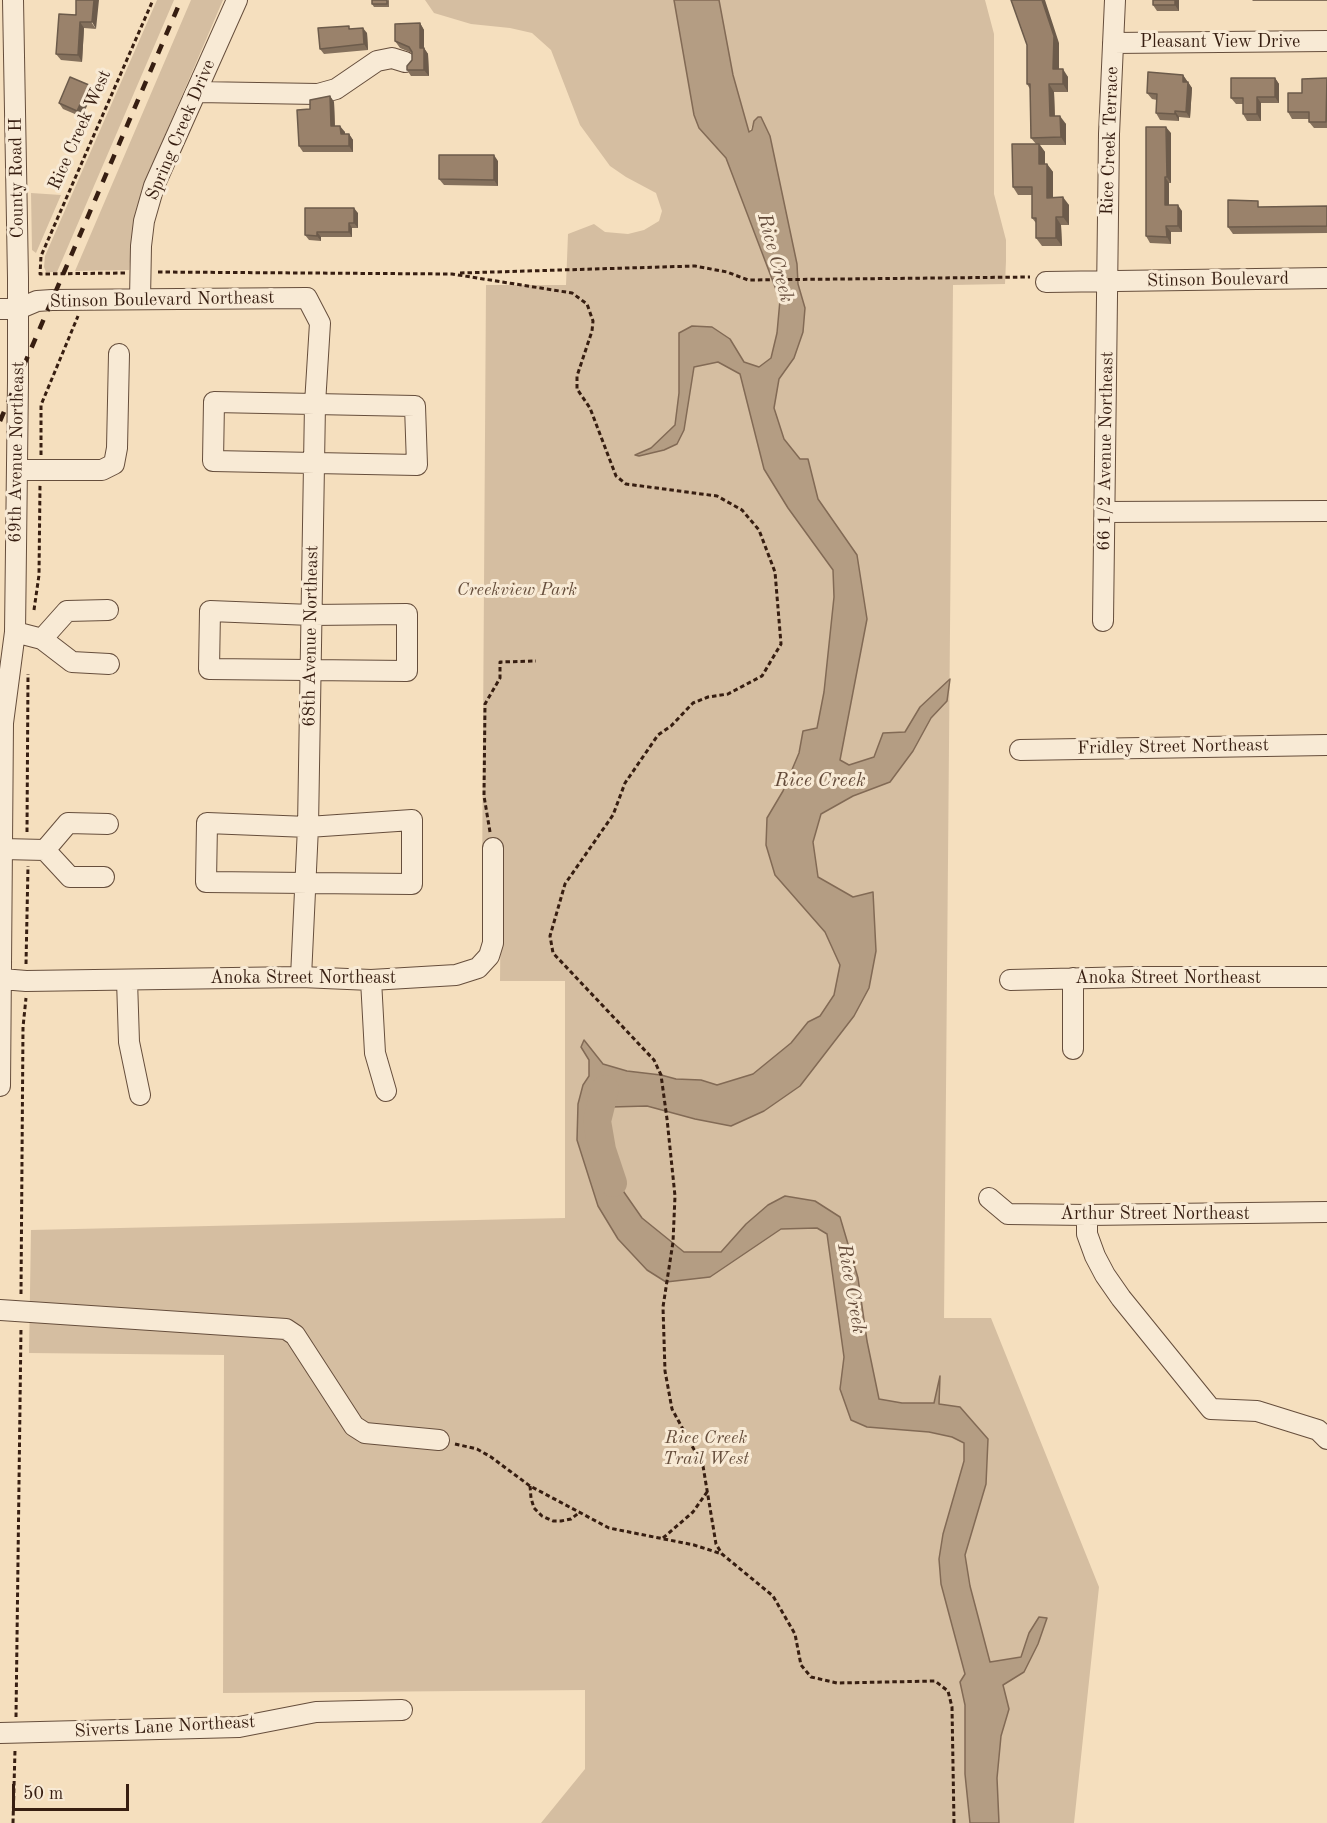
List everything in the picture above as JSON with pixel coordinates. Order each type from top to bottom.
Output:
[{"type":"street","name":"County Road H","points":[[14,0],[7,51],[18,285]]},
{"type":"street","name":"Spring Creek Drive","points":[[140,299],[144,221],[161,170],[237,0]]},
{"type":"street","name":"Rice Creek Terrace","points":[[1108,282],[1109,146],[1115,0]]},
{"type":"street","name":"Pleasant View Drive","points":[[1113,43],[1327,41]]},
{"type":"street","points":[[197,92],[318,94],[336,89],[376,61],[392,58],[405,62]]},
{"type":"street","name":"Stinson Boulevard","points":[[1046,282],[1327,278]]},
{"type":"street","name":"66 1/2 Avenue Northeast","points":[[1103,621],[1108,282]]},
{"type":"street","name":"69th Avenue Northeast","points":[[0,1086],[3,723],[29,636],[17,470],[9,309],[18,285]]},
{"type":"street","name":"Stinson Boulevard Northeast","points":[[9,309],[37,301],[307,298]]},
{"type":"street","name":"68th Avenue Northeast","points":[[301,977],[308,827],[315,404],[320,323],[307,298]]},
{"type":"street","points":[[17,470],[102,470],[114,464],[117,448],[119,354]]},
{"type":"street","points":[[214,402],[315,404],[415,406],[417,465],[213,461],[214,402]]},
{"type":"street","points":[[1105,512],[1327,511]]},
{"type":"street","points":[[108,610],[67,611],[29,636],[72,662],[109,664]]},
{"type":"street","points":[[210,611],[311,615],[407,614],[407,671],[209,669],[210,611]]},
{"type":"street","name":"Fridley Street Northeast","points":[[1020,750],[1327,745]]},
{"type":"street","points":[[412,820],[412,884],[306,883],[206,882],[207,823],[308,827],[412,820]]},
{"type":"street","points":[[36,850],[68,823],[108,824]]},
{"type":"street","name":"Anoka Street Northeast","points":[[2,979],[26,981],[301,977],[371,980],[456,975],[478,968],[489,956],[493,943],[493,848]]},
{"type":"street","points":[[3,849],[36,850],[70,877],[104,877]]},
{"type":"street","name":"Anoka Street Northeast","points":[[1010,980],[1327,977]]},
{"type":"street","points":[[1073,978],[1073,1049]]},
{"type":"street","points":[[127,980],[129,1042],[140,1095]]},
{"type":"street","points":[[371,980],[375,1053],[386,1091]]},
{"type":"street","name":"Arthur Street Northeast","points":[[989,1198],[1008,1214],[1327,1212]]},
{"type":"street","points":[[1087,1215],[1087,1234],[1095,1257],[1105,1275],[1211,1409],[1257,1411],[1318,1430],[1327,1439]]},
{"type":"street","points":[[0,1310],[286,1329],[295,1335],[354,1426],[365,1433],[439,1440]]},
{"type":"street","name":"Siverts Lane Northeast","points":[[10,1734],[239,1727],[316,1712],[402,1710]]},
{"type":"path","name":"Rice Creek West","points":[[128,272],[40,274],[41,256],[153,0]]},
{"type":"path","points":[[155,272],[452,274],[695,266],[727,272],[748,280],[1040,276],[1046,282]]},
{"type":"path","points":[[452,274],[572,292],[587,304],[593,321],[592,331],[577,376],[577,389],[590,408],[616,476],[626,484],[717,496],[742,510],[759,530],[775,572],[781,644],[771,662],[762,676],[728,694],[708,697],[693,703],[671,726],[658,735],[625,783],[613,815],[565,884],[550,936],[553,953],[654,1060],[661,1075],[675,1196],[673,1242],[663,1306],[665,1371],[672,1409],[703,1466],[716,1544],[722,1554],[773,1596],[795,1634],[801,1665],[811,1677],[837,1683],[935,1681],[948,1691],[952,1707],[954,1823]]},
{"type":"path","points":[[40,458],[41,405],[79,312]]},
{"type":"path","points":[[29,636],[39,575],[40,481]]},
{"type":"path","points":[[493,848],[484,796],[485,704],[500,678],[500,662],[536,661]]},
{"type":"path","points":[[26,971],[36,850],[28,666]]},
{"type":"path","points":[[13,1823],[10,1734],[21,1313],[23,1027],[26,995]]},
{"type":"path","points":[[439,1440],[477,1449],[530,1486],[609,1528],[694,1545],[722,1554]]},
{"type":"path","points":[[530,1486],[534,1508],[542,1516],[553,1521],[561,1521],[571,1519],[580,1512]]},
{"type":"path","points":[[663,1538],[693,1512],[708,1492]]},
{"type":"green space","points":[[157,0],[174,0],[57,272],[46,272],[45,256]]},
{"type":"green space","points":[[191,0],[223,0],[147,177],[136,210],[129,270],[75,271]]},
{"type":"green space","name":"Rice Creek Trail West","points":[[425,0],[674,0],[699,128],[726,158],[763,256],[797,272],[770,136],[761,117],[754,121],[749,133],[733,75],[719,0],[985,0],[994,34],[994,194],[1006,240],[1006,261],[1005,284],[953,285],[944,1318],[991,1318],[1099,1587],[1074,1823],[541,1823],[585,1769],[585,1690],[223,1693],[224,1355],[29,1353],[31,1230],[565,1218],[565,981],[500,981],[501,885],[482,885],[486,285],[566,285],[568,234],[594,224],[605,232],[628,234],[644,230],[659,221],[662,211],[656,193],[610,166],[580,125],[551,50],[532,33],[471,24],[434,13]]},
{"type":"green space","points":[[31,193],[61,195],[36,253],[32,250]]},
{"type":"water","name":"Rice Creek","points":[[674,0],[719,0],[733,75],[749,132],[752,130],[754,121],[761,117],[770,136],[797,264],[798,284],[805,308],[803,332],[794,358],[779,379],[774,408],[784,439],[800,459],[808,459],[818,499],[857,555],[867,619],[840,760],[849,765],[874,757],[883,733],[905,732],[920,707],[950,679],[947,701],[931,718],[913,751],[890,782],[853,796],[821,814],[813,842],[818,877],[853,897],[873,892],[876,951],[869,988],[854,1016],[800,1086],[764,1111],[731,1126],[647,1106],[611,1107],[597,1121],[602,1150],[619,1185],[642,1218],[684,1252],[721,1252],[746,1224],[768,1205],[785,1196],[815,1201],[840,1217],[858,1278],[867,1341],[879,1399],[902,1403],[934,1403],[940,1376],[939,1404],[960,1407],[988,1439],[986,1484],[965,1555],[970,1586],[990,1662],[1021,1657],[1029,1633],[1039,1617],[1047,1618],[1038,1644],[1024,1672],[1003,1685],[1009,1709],[1001,1736],[997,1778],[999,1823],[970,1823],[965,1774],[965,1705],[960,1682],[965,1674],[941,1584],[939,1559],[943,1534],[964,1461],[964,1443],[952,1437],[929,1432],[867,1427],[851,1420],[840,1389],[844,1357],[827,1234],[817,1228],[781,1229],[710,1277],[666,1282],[647,1270],[618,1239],[598,1206],[577,1140],[578,1104],[583,1085],[589,1076],[589,1060],[581,1047],[584,1040],[603,1064],[627,1071],[676,1079],[701,1080],[717,1085],[753,1074],[791,1043],[808,1022],[820,1016],[834,995],[840,965],[825,932],[775,875],[766,845],[767,818],[783,791],[799,753],[803,731],[817,728],[824,692],[834,597],[833,570],[788,508],[764,469],[740,374],[718,362],[694,367],[684,430],[677,444],[664,450],[635,455],[651,448],[675,425],[679,393],[679,333],[692,326],[712,327],[730,339],[744,362],[759,367],[771,358],[777,333],[780,300],[726,158],[699,128],[694,115]]},
{"type":"building","points":[[76,0],[94,0],[92,22],[80,22],[78,55],[56,54],[59,14],[76,15]]},
{"type":"building","points":[[372,0],[387,0],[387,4],[372,4]]},
{"type":"building","points":[[1011,0],[1042,0],[1054,36],[1053,69],[1063,69],[1063,84],[1049,84],[1050,116],[1060,116],[1061,137],[1031,138],[1027,45]]},
{"type":"building","points":[[1153,0],[1175,0],[1175,5],[1153,5]]},
{"type":"building","points":[[420,23],[420,48],[424,48],[424,70],[407,70],[412,60],[412,52],[409,47],[395,41],[395,24]]},
{"type":"building","points":[[349,26],[349,29],[363,28],[364,44],[320,49],[318,28]]},
{"type":"building","points":[[1148,72],[1183,75],[1183,82],[1188,82],[1186,112],[1156,113],[1157,94],[1147,93]]},
{"type":"building","points":[[70,77],[89,85],[77,111],[59,103]]},
{"type":"building","points":[[1231,78],[1275,78],[1275,97],[1257,97],[1257,114],[1243,114],[1243,98],[1231,98]]},
{"type":"building","points":[[1327,78],[1326,122],[1309,122],[1309,112],[1288,112],[1288,93],[1302,93],[1302,79]]},
{"type":"building","points":[[330,96],[331,126],[340,126],[341,134],[349,134],[349,146],[299,146],[297,110],[310,109],[310,100]]},
{"type":"building","points":[[1146,127],[1166,127],[1165,205],[1178,205],[1178,226],[1166,226],[1167,237],[1146,236]]},
{"type":"building","points":[[1012,144],[1039,144],[1039,164],[1047,164],[1047,198],[1063,197],[1063,217],[1056,217],[1056,238],[1036,238],[1036,218],[1032,218],[1032,187],[1013,187]]},
{"type":"building","points":[[439,155],[494,155],[494,180],[439,179]]},
{"type":"building","points":[[1228,200],[1258,201],[1258,207],[1327,206],[1327,226],[1228,227]]},
{"type":"building","points":[[305,208],[354,208],[354,223],[349,223],[349,232],[317,232],[317,236],[305,235]]},
{"type":"waterway","name":"Rice Creek","points":[[605,1089],[597,1121],[602,1150],[613,1183]]},
{"type":"railway","points":[[0,421],[181,0]]},
{"type":"park label","name":"Creekview Park","points":[[517,590]]}]
